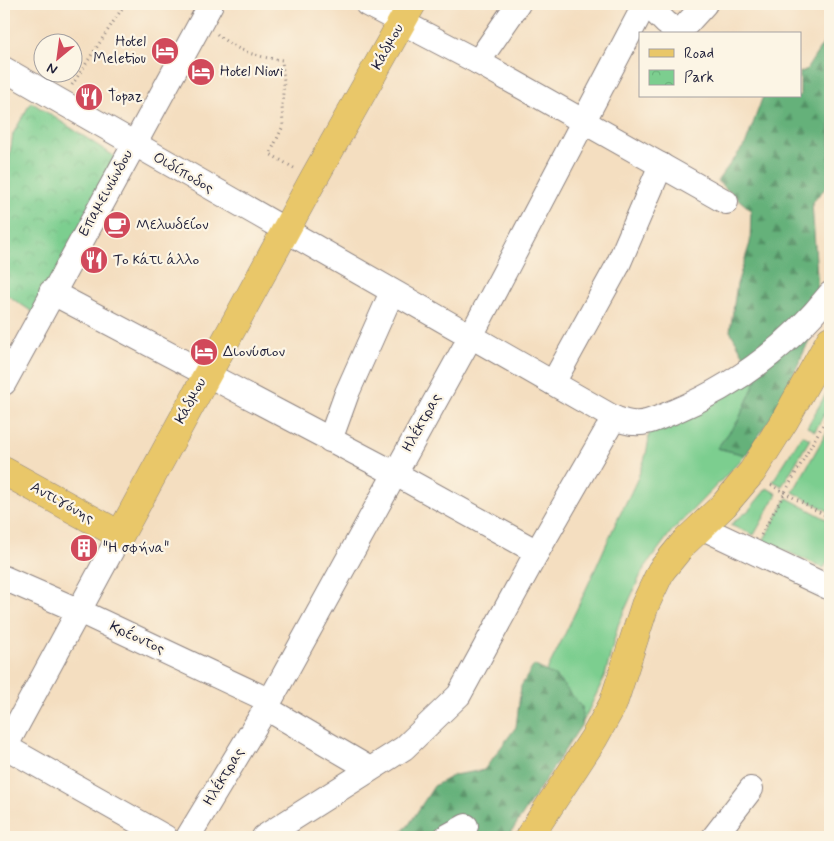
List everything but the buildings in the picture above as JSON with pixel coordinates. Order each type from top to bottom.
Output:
[{"type":"main road","name":"Κάδμου","points":[[120,534],[206,373],[407,13]]},
{"type":"main road","points":[[529,837],[594,738],[613,704],[645,605],[661,571],[683,544],[752,472],[785,420],[830,340]]},
{"type":"main road","name":"Αντιγόνης","points":[[4,471],[120,534]]},
{"type":"street","points":[[367,4],[407,13],[478,62],[726,202]]},
{"type":"street","points":[[478,62],[518,4]]},
{"type":"street","points":[[646,4],[676,30],[684,27],[705,4]]},
{"type":"street","name":"Ηλέκτρας","points":[[188,837],[268,704],[471,336],[582,121],[646,4]]},
{"type":"street","name":"Επαμεινώνδου","points":[[4,382],[51,292],[205,13]]},
{"type":"street","name":"Οιδίποδος","points":[[4,70],[284,232],[614,418],[633,424],[654,420],[697,402],[753,369],[772,353],[830,294]]},
{"type":"street","points":[[553,383],[617,267],[661,166]]},
{"type":"street","points":[[51,292],[394,473],[537,552]]},
{"type":"street","points":[[330,440],[347,393],[392,292]]},
{"type":"street","points":[[264,837],[404,748],[459,696],[537,552],[614,418]]},
{"type":"street","points":[[701,527],[830,588]]},
{"type":"street","name":"Κάδμου","points":[[4,747],[120,534]]},
{"type":"street","name":"Κρέοντος","points":[[4,578],[77,610],[268,704],[370,769]]},
{"type":"street","points":[[4,747],[165,837]]},
{"type":"street","points":[[714,837],[751,789]]},
{"type":"path","points":[[60,102],[125,4]]},
{"type":"path","points":[[205,13],[242,51],[282,60],[284,81],[283,126],[270,154],[314,178]]},
{"type":"path","points":[[4,122],[8,124]]},
{"type":"path","points":[[752,551],[830,412]]},
{"type":"path","points":[[771,485],[830,518]]},
{"type":"green space","points":[[830,22],[830,183],[812,203],[818,290],[812,334],[780,404],[746,455],[717,448],[738,421],[757,379],[730,331],[737,284],[750,243],[751,210],[717,181],[746,143],[762,98],[802,98],[802,71],[806,70],[826,39]]},
{"type":"green space","points":[[31,102],[117,158],[34,313],[4,293],[4,193],[13,134]]},
{"type":"green space","points":[[757,379],[738,421],[717,448],[746,455],[671,532],[643,570],[618,625],[605,676],[582,724],[582,707],[556,677],[546,672],[637,480],[646,455],[649,429]]},
{"type":"green space","points":[[830,387],[830,404],[815,431],[807,427]]},
{"type":"green space","points":[[830,426],[830,512],[793,492]]},
{"type":"green space","points":[[802,435],[810,439],[782,486],[773,481]]},
{"type":"green space","points":[[767,488],[777,494],[754,535],[730,525],[749,510]]},
{"type":"green space","points":[[787,498],[830,521],[830,557],[824,568],[763,541]]},
{"type":"green space","points":[[534,665],[556,677],[582,707],[582,724],[508,837],[393,837],[408,826],[434,786],[454,775],[484,770],[516,727],[521,686]]},
{"type":"place","name":"Hotel Meletiou","points":[[165,51]]},
{"type":"place","name":"Hotel Niovi","points":[[201,72]]},
{"type":"place","name":"Topaz","points":[[89,97]]},
{"type":"place","name":"Μελωδείον","points":[[117,225]]},
{"type":"place","name":"Το κάτι άλλο","points":[[94,260]]},
{"type":"place","name":"Διονύσιον","points":[[204,352]]},
{"type":"place","name":"\"Η σφήνα\"","points":[[84,548]]}]
